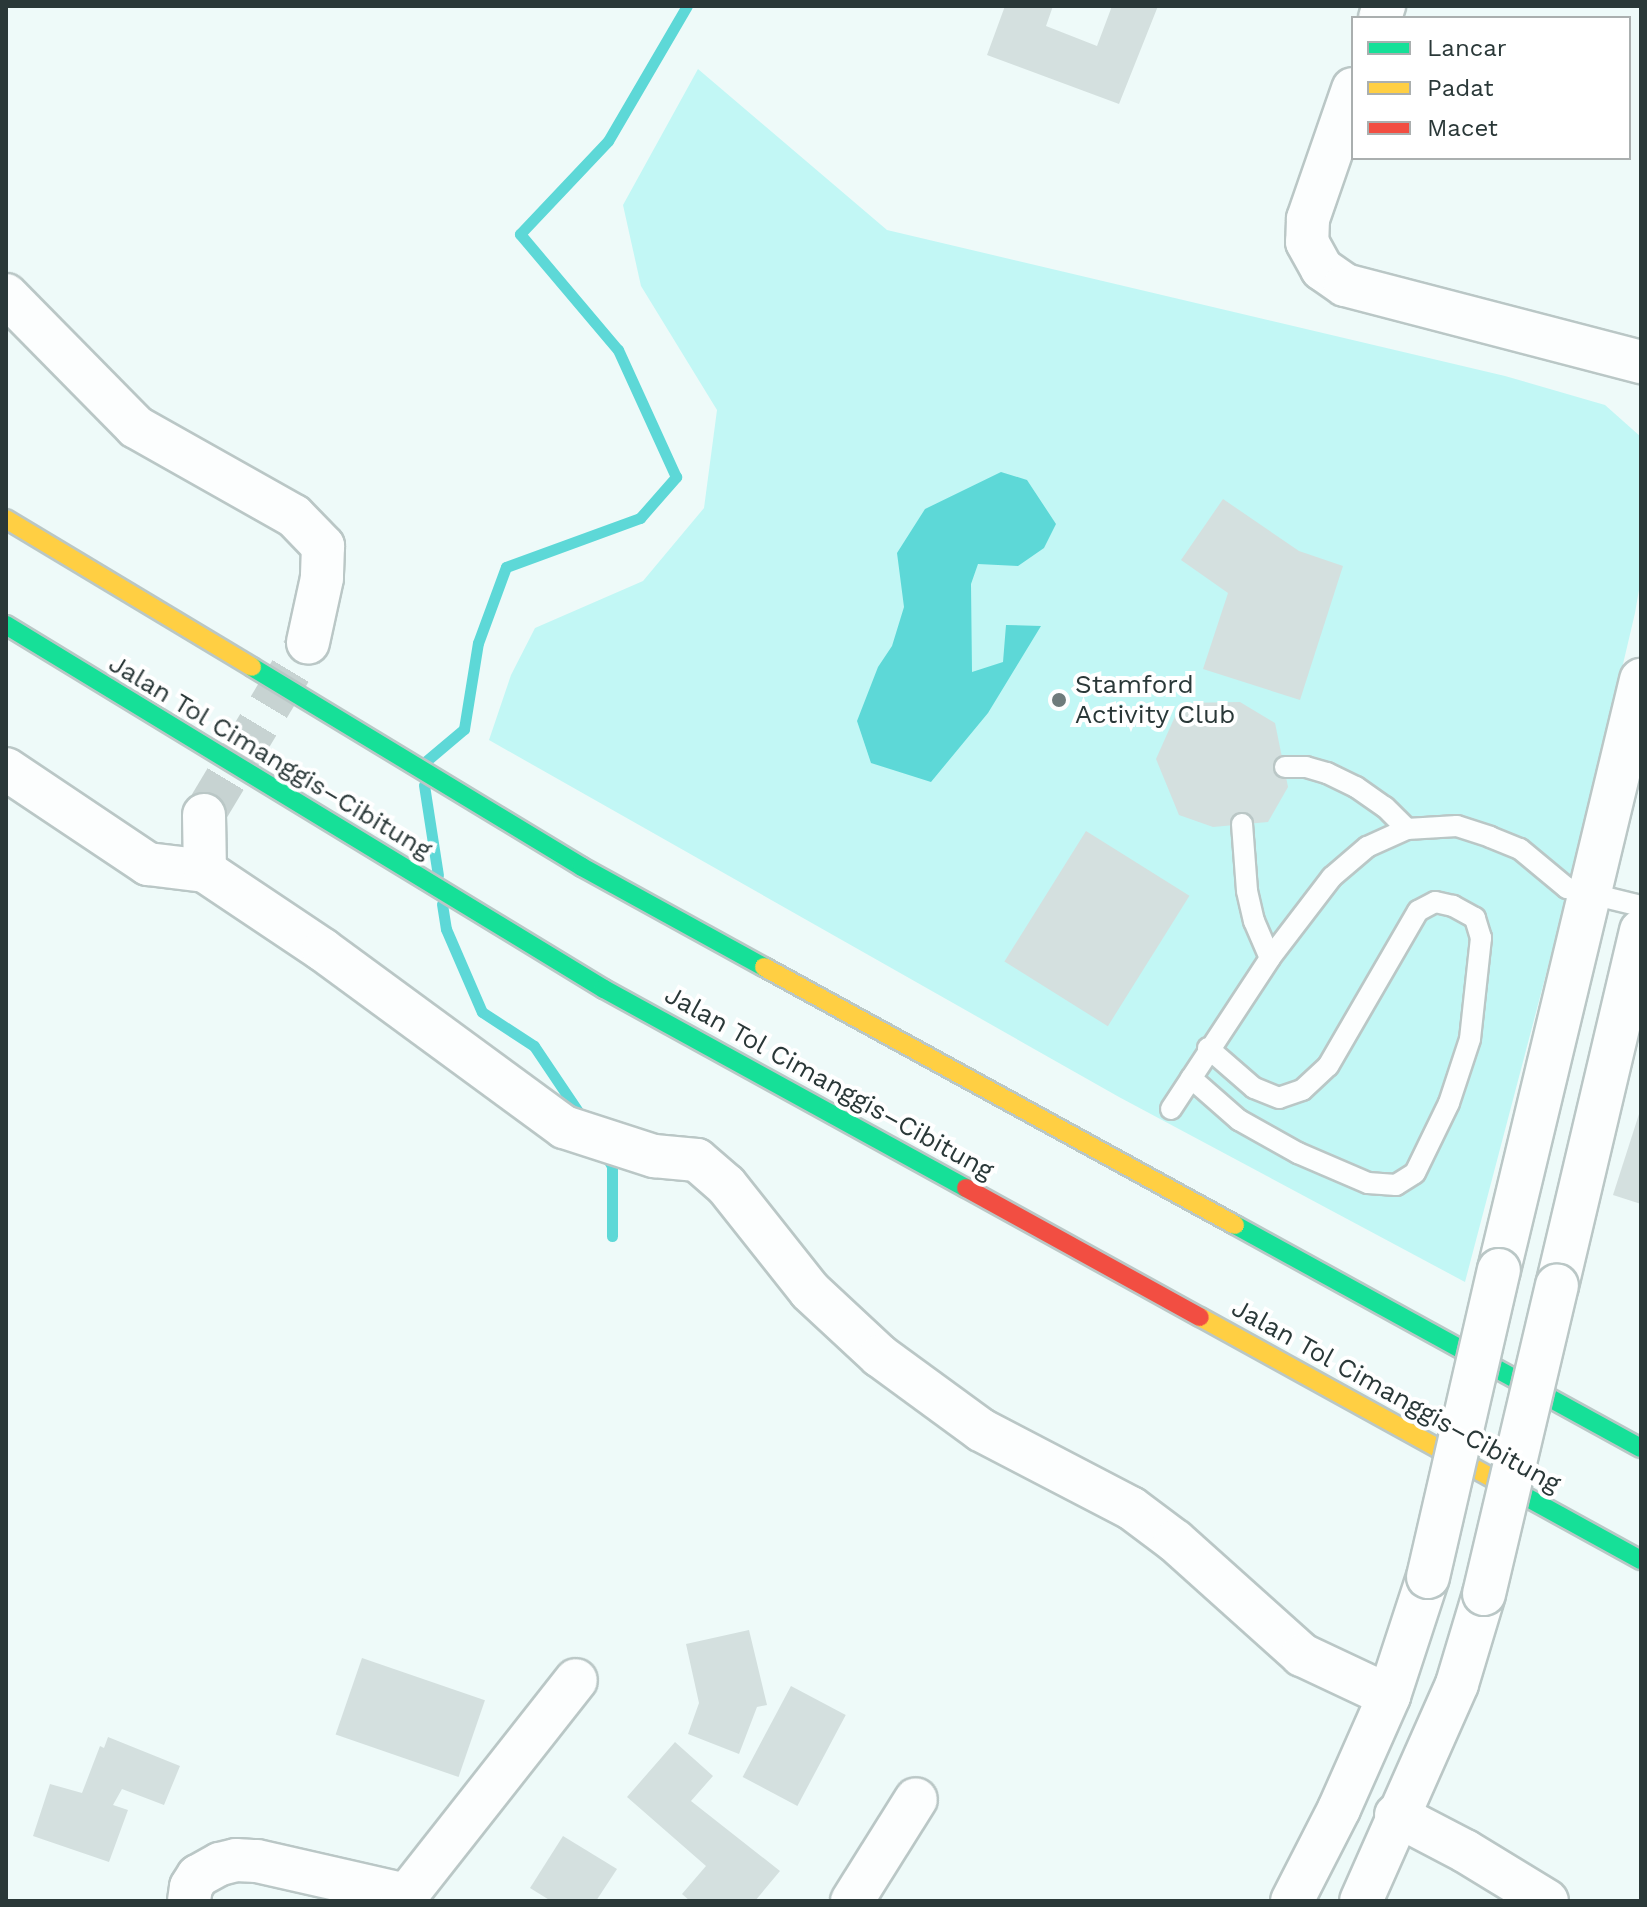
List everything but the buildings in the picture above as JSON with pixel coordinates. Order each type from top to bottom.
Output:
[{"type":"highway","points":[[6,519],[341,725],[582,867],[1641,1448]]},
{"type":"highway","name":"Jalan Tol Cimanggis–Cibitung","points":[[6,625],[604,989],[1641,1560]]},
{"type":"highway","points":[[1548,1509],[1641,1569]]},
{"type":"street","points":[[1351,95],[1308,219],[1307,242],[1322,269],[1345,285],[1641,362]]},
{"type":"street","points":[[6,295],[136,427],[294,516],[323,546],[322,578],[308,642]]},
{"type":"street","points":[[1292,1901],[1339,1809],[1389,1696],[1428,1577],[1641,680]]},
{"type":"street","points":[[6,769],[148,864],[205,871],[323,950],[564,1127],[596,1140],[654,1156],[697,1160],[716,1177],[810,1291],[880,1356],[981,1430],[1131,1508],[1175,1541],[1302,1655],[1389,1696]]},
{"type":"street","points":[[204,815],[205,871]]},
{"type":"street","points":[[1361,1901],[1396,1815],[1457,1684],[1484,1594],[1641,931]]},
{"type":"street","points":[[189,1901],[191,1887],[198,1876],[220,1864],[236,1860],[257,1861],[404,1898],[576,1680]]},
{"type":"street","points":[[852,1901],[916,1799]]},
{"type":"street","points":[[1396,1815],[1465,1851],[1547,1901]]},
{"type":"lane","points":[[1285,767],[1317,770],[1356,787],[1385,807],[1407,829]]},
{"type":"lane","points":[[1242,824],[1247,891],[1270,958]]},
{"type":"lane","points":[[1171,1109],[1208,1048],[1270,958],[1332,877],[1367,847],[1407,829],[1457,826],[1520,849],[1567,888],[1589,896],[1641,906]]},
{"type":"lane","points":[[1191,1078],[1239,1120],[1298,1153],[1368,1183],[1396,1185],[1415,1173],[1449,1103],[1470,1039],[1481,938],[1475,918],[1453,906],[1435,902],[1418,911],[1328,1066],[1302,1090],[1279,1098],[1254,1088],[1208,1048]]},
{"type":"shaded area","name":"Stamford Activity Club","points":[[698,69],[887,230],[1505,376],[1605,405],[1641,437],[1641,578],[1635,613],[1585,826],[1465,1282],[1119,1097],[489,740],[511,675],[535,628],[643,581],[704,508],[717,410],[641,286],[623,205]]},
{"type":"water","points":[[1001,472],[1027,480],[1056,524],[1044,548],[1018,566],[978,564],[971,584],[972,672],[1003,662],[1006,625],[1041,626],[988,713],[931,782],[871,763],[857,721],[878,667],[892,646],[904,607],[897,553],[925,509]]},
{"type":"waterway","points":[[425,762],[464,729],[478,643],[506,567],[640,518],[676,477],[618,350],[520,234],[608,141],[687,6]]},
{"type":"waterway","points":[[424,785],[438,875]]},
{"type":"waterway","points":[[442,904],[446,929],[482,1012],[534,1046],[583,1119]]},
{"type":"waterway","points":[[603,1151],[612,1166],[612,1236]]},
{"type":"tunnel","points":[[204,815],[308,642]]},
{"type":"traffic: fast","points":[[6,625],[604,989],[966,1188]]},
{"type":"traffic: fast","points":[[252,667],[582,867],[764,967]]},
{"type":"traffic: fast","points":[[1235,1225],[1641,1448]]},
{"type":"traffic: fast","points":[[1508,1487],[1641,1560]]},
{"type":"traffic: slow","points":[[6,519],[252,667]]},
{"type":"traffic: slow","points":[[764,967],[1235,1225]]},
{"type":"traffic: slow","points":[[1200,1317],[1508,1487]]},
{"type":"traffic: jam","points":[[966,1188],[1200,1317]]},
{"type":"place","name":"Stamford Activity Club","points":[[1059,700]]}]
